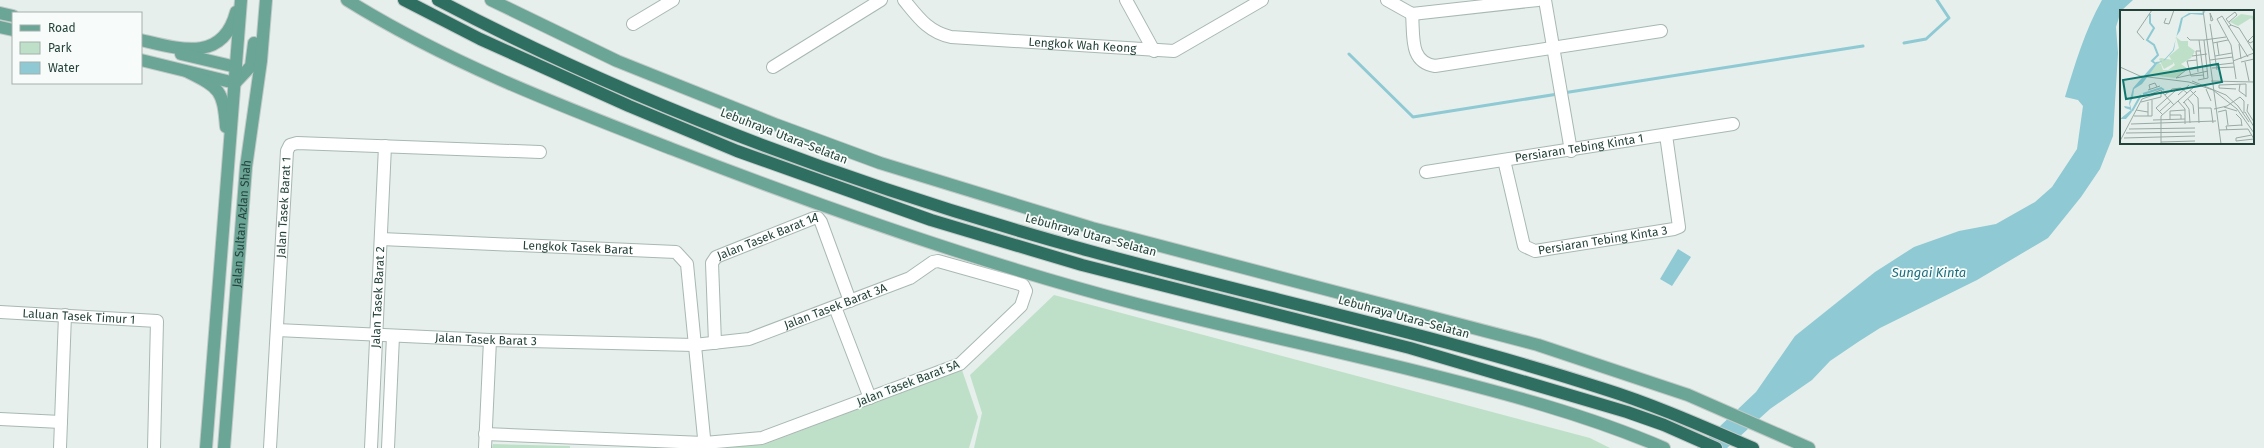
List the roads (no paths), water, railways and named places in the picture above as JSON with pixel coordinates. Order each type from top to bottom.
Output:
[{"type":"highway","points":[[404,0],[480,39],[644,112],[737,151],[931,220],[1082,265],[1410,348],[1627,412],[1664,425],[1716,448]]},
{"type":"highway","name":"Lebuhraya Utara–Selatan","points":[[438,0],[490,28],[640,95],[745,137],[918,200],[1090,251],[1454,344],[1606,389],[1667,411],[1754,448]]},
{"type":"main road","points":[[142,40],[183,50],[195,50],[211,45],[224,36],[232,25],[240,0]]},
{"type":"main road","name":"Jalan Sultan Azlan Shah","points":[[206,448],[238,76],[240,0]]},
{"type":"main road","points":[[238,76],[253,59],[258,0]]},
{"type":"main road","name":"Jalan Sultan Azlan Shah","points":[[224,448],[246,167],[262,54],[266,0]]},
{"type":"main road","points":[[347,0],[378,19],[441,52],[583,114],[874,224],[1035,276],[1138,304],[1492,390],[1660,446]]},
{"type":"main road","points":[[491,0],[617,61],[777,125],[880,163],[972,193],[1092,228],[1538,345],[1688,395],[1808,447]]},
{"type":"main road","points":[[0,13],[12,16]]},
{"type":"main road","points":[[0,27],[12,30]]},
{"type":"main road","points":[[142,45],[238,76],[251,88],[254,113]]},
{"type":"main road","points":[[142,60],[188,72],[238,76]]},
{"type":"main road","points":[[188,72],[214,85],[221,97],[224,110],[229,170]]},
{"type":"street","points":[[633,24],[673,0]]},
{"type":"street","points":[[773,67],[881,0]]},
{"type":"street","name":"Lengkok Wah Keong","points":[[904,0],[925,26],[937,34],[951,37],[1154,51],[1179,50],[1262,0]]},
{"type":"street","points":[[1126,0],[1154,51]]},
{"type":"street","points":[[1387,0],[1412,14],[1441,6],[1538,0]]},
{"type":"street","points":[[1545,0],[1572,151]]},
{"type":"street","points":[[1412,14],[1414,48],[1419,60],[1425,65],[1435,66],[1661,31]]},
{"type":"street","name":"Persiaran Tebing Kinta 1","points":[[1426,172],[1572,151],[1733,124]]},
{"type":"street","name":"Persiaran Tebing Kinta 3","points":[[1504,160],[1524,246],[1529,250],[1543,250],[1679,227],[1666,135]]},
{"type":"street","name":"Jalan Tasek Barat 1","points":[[270,448],[287,151],[290,145],[297,143],[540,152]]},
{"type":"street","name":"Jalan Tasek Barat 2","points":[[371,448],[385,146]]},
{"type":"street","name":"Jalan Tasek Barat 1A","points":[[715,343],[712,263],[716,257],[814,218],[818,218],[821,222],[850,301]]},
{"type":"street","name":"Lengkok Tasek Barat","points":[[381,239],[676,252],[687,264],[704,446]]},
{"type":"street","name":"Jalan Tasek Barat 3A","points":[[694,345],[749,339],[910,278],[933,262],[938,261],[972,271]]},
{"type":"street","name":"Jalan Tasek Barat 5A","points":[[485,434],[585,443],[704,446],[762,438],[960,364],[1023,303],[1026,291],[1023,285],[972,271]]},
{"type":"street","points":[[835,307],[870,398]]},
{"type":"street","name":"Laluan Tasek Timur 1","points":[[0,312],[157,321],[154,448]]},
{"type":"street","points":[[60,448],[65,315]]},
{"type":"street","name":"Jalan Tasek Barat 3","points":[[277,330],[490,340],[694,345]]},
{"type":"street","points":[[388,448],[393,336]]},
{"type":"street","points":[[485,448],[490,340]]},
{"type":"street","points":[[0,419],[61,422]]},
{"type":"water","name":"Sungai Kinta","points":[[2102,0],[2133,0],[2122,10],[2120,10],[2116,27],[2118,53],[2113,136],[2100,169],[2081,197],[2048,238],[1977,280],[1880,328],[1858,342],[1830,361],[1812,380],[1770,409],[1727,448],[1697,448],[1756,392],[1795,336],[1875,272],[1914,247],[1959,231],[1996,224],[2035,202],[2052,187],[2077,149],[2083,106],[2078,100],[2065,97],[2085,35]]},
{"type":"water","points":[[1678,249],[1691,257],[1672,286],[1660,279]]},
{"type":"waterway","points":[[1904,43],[1926,39],[1949,18],[1937,0]]},
{"type":"waterway","points":[[1563,93],[1863,46]]},
{"type":"waterway","points":[[1349,54],[1413,117],[1558,94]]}]
